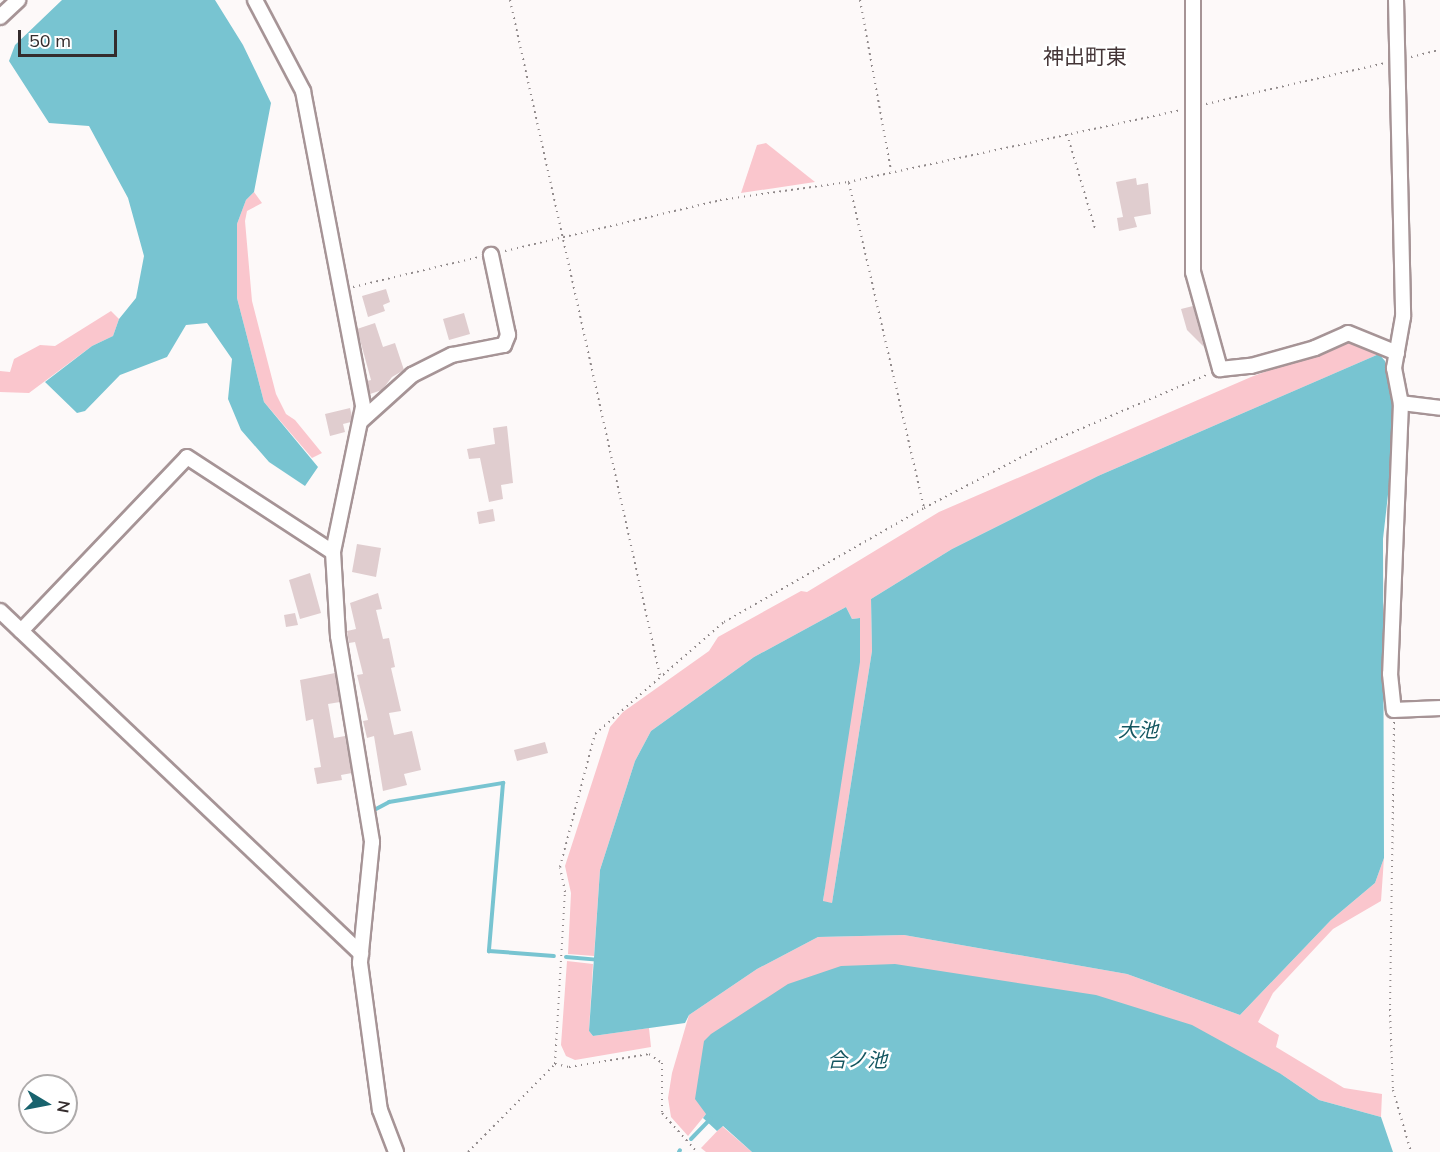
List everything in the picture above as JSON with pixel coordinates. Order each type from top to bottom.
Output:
[{"type":"street","points":[[0,18],[18,0]]},
{"type":"street","points":[[255,0],[303,92],[343,289],[363,407],[333,552],[338,636],[372,842],[361,954],[380,1110],[396,1152]]},
{"type":"street","points":[[1193,0],[1194,272],[1220,369],[1251,366],[1315,348],[1348,333],[1397,353]]},
{"type":"street","points":[[1396,0],[1403,317],[1394,368],[1401,403],[1391,630],[1394,710],[1440,708]]},
{"type":"street","points":[[361,422],[412,375],[452,355],[504,345],[508,335],[490,255]]},
{"type":"street","points":[[1401,403],[1440,408]]},
{"type":"street","points":[[21,631],[187,457],[333,552]]},
{"type":"street","points":[[0,611],[361,954]]},
{"type":"path","points":[[510,0],[660,676]]},
{"type":"path","points":[[860,0],[891,171]]},
{"type":"path","points":[[343,289],[720,200],[848,182],[1440,50]]},
{"type":"path","points":[[1067,134],[1096,232]]},
{"type":"path","points":[[848,182],[924,508]]},
{"type":"path","points":[[468,1152],[555,1064],[565,892],[560,867],[567,830],[595,734],[724,622],[924,508],[1050,442],[1220,369]]},
{"type":"path","points":[[1394,710],[1390,1009],[1393,1090],[1412,1152]]},
{"type":"path","points":[[555,1064],[569,1067],[649,1054],[662,1063],[662,1113],[697,1152]]},
{"type":"shaded area","points":[[766,143],[815,182],[741,193],[757,145]]},
{"type":"shaded area","points":[[254,192],[262,203],[247,211],[245,221],[252,301],[276,394],[286,414],[295,420],[322,453],[312,458],[264,402],[237,298],[237,224],[246,200]]},
{"type":"shaded area","points":[[111,311],[119,319],[113,336],[92,346],[29,393],[0,392],[0,371],[10,372],[14,359],[40,345],[55,346]]},
{"type":"shaded area","points":[[1347,342],[1364,343],[1379,354],[1098,476],[952,549],[871,599],[872,651],[832,903],[823,902],[859,618],[852,619],[846,607],[754,657],[651,731],[635,761],[600,870],[594,956],[568,954],[571,893],[565,866],[610,727],[623,712],[709,651],[718,637],[801,591],[807,592],[939,512],[1251,377]]},
{"type":"shaded area","points":[[1384,858],[1381,901],[1333,929],[1273,993],[1258,1022],[1279,1035],[1276,1047],[1344,1088],[1382,1094],[1381,1117],[1319,1100],[1281,1074],[706,1114],[688,1136],[671,1117],[668,1098],[672,1073],[689,1015],[757,969],[818,937],[904,935],[1127,974],[1240,1015],[1331,920],[1375,883]]},
{"type":"shaded area","points":[[567,961],[593,964],[589,1031],[593,1036],[649,1028],[651,1047],[575,1060],[566,1056],[561,1045]]},
{"type":"shaded area","points":[[722,1126],[752,1152],[706,1152],[701,1148]]},
{"type":"water","points":[[62,0],[215,0],[243,45],[271,103],[254,192],[246,200],[237,224],[237,298],[264,402],[318,467],[305,486],[269,462],[241,430],[228,399],[232,359],[207,323],[186,325],[167,357],[120,375],[85,411],[77,413],[45,382],[92,346],[113,336],[119,319],[136,298],[144,256],[128,198],[89,126],[49,123],[9,61],[15,45]]},
{"type":"water","name":"大池","points":[[1379,354],[1385,361],[1396,424],[1383,539],[1384,858],[1375,883],[1331,920],[1240,1015],[1127,974],[904,935],[818,937],[757,969],[689,1015],[685,1023],[593,1036],[589,1031],[600,870],[635,761],[651,731],[754,657],[846,607],[852,619],[860,618],[860,662],[823,901],[832,903],[872,651],[871,599],[952,549],[1098,476]]},
{"type":"water","name":"合ノ池","points":[[895,964],[1096,995],[1192,1025],[1281,1074],[1319,1100],[1381,1117],[1393,1152],[752,1152],[723,1126],[717,1131],[703,1118],[706,1114],[695,1099],[704,1041],[711,1034],[788,984],[841,966]]},
{"type":"building","points":[[1136,178],[1137,185],[1148,183],[1151,214],[1134,217],[1137,227],[1119,231],[1117,218],[1123,217],[1116,182]]},
{"type":"building","points":[[386,289],[390,302],[383,305],[385,311],[368,317],[362,296]]},
{"type":"building","points":[[1193,306],[1204,347],[1187,330],[1181,309]]},
{"type":"building","points":[[464,313],[470,334],[449,340],[443,319]]},
{"type":"building","points":[[375,323],[383,347],[395,343],[404,370],[392,377],[382,390],[370,394],[367,381],[371,380],[357,329]]},
{"type":"building","points":[[350,408],[351,422],[343,424],[345,432],[330,436],[325,414]]},
{"type":"building","points":[[507,426],[513,483],[501,485],[503,499],[489,502],[480,458],[469,459],[467,449],[495,444],[493,428]]},
{"type":"building","points":[[493,509],[495,521],[479,524],[477,512]]},
{"type":"building","points":[[357,544],[381,548],[376,577],[352,572]]},
{"type":"building","points":[[310,573],[321,613],[300,619],[289,580]]},
{"type":"building","points":[[378,593],[382,609],[376,610],[383,639],[389,638],[395,667],[391,668],[401,711],[389,713],[394,735],[412,731],[421,770],[404,774],[407,785],[383,791],[374,736],[367,738],[363,721],[368,720],[357,675],[363,674],[355,642],[349,643],[347,631],[356,629],[350,603]]},
{"type":"building","points":[[295,613],[298,625],[286,627],[284,615]]},
{"type":"building","points":[[335,673],[340,702],[328,704],[334,738],[345,736],[352,773],[341,775],[342,780],[317,784],[314,768],[321,767],[313,719],[306,721],[300,680]]},
{"type":"building","points":[[545,742],[548,753],[517,761],[514,750]]},
{"type":"waterway","points":[[376,809],[389,802],[503,783],[489,951],[554,956]]},
{"type":"waterway","points":[[566,957],[599,960]]},
{"type":"waterway","points":[[691,1139],[710,1119]]},
{"type":"district","name":"神出町東","points":[[1085,56]]}]
